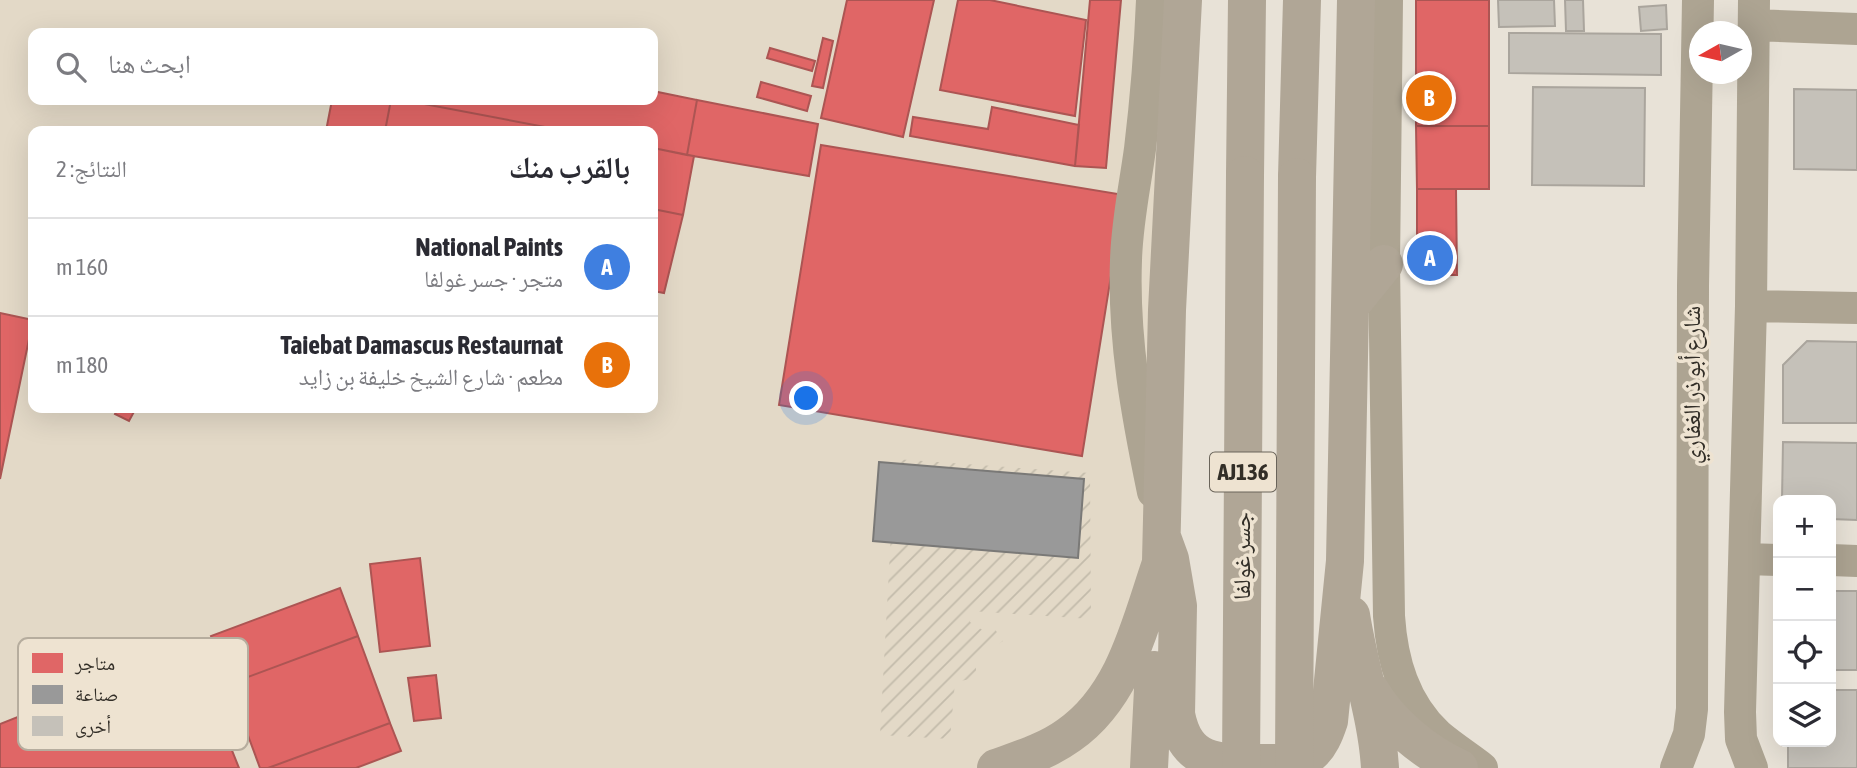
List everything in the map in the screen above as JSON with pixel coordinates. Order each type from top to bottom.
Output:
[{"type":"main road","name":"جسر غولفا","points":[[1241,768],[1247,0]]},
{"type":"main road","name":"AJ136","points":[[1294,768],[1297,177],[1302,0]]},
{"type":"main road","points":[[1162,550],[1170,559],[1178,606],[1177,714],[1184,739],[1203,757],[1216,762],[1292,762],[1312,753],[1326,731],[1328,721],[1345,561],[1356,0]]},
{"type":"main road","points":[[1149,768],[1162,550],[1174,3]]},
{"type":"main road","points":[[1350,306],[1384,264]]},
{"type":"main road","points":[[996,768],[1052,746],[1085,723],[1098,709],[1110,693],[1128,657],[1162,550]]},
{"type":"main road","points":[[1345,561],[1353,628],[1374,723],[1380,768]]},
{"type":"main road","points":[[1364,681],[1399,726],[1428,750],[1459,768]]},
{"type":"street","points":[[1387,0],[1384,264],[1391,642],[1396,668],[1420,715],[1438,735],[1482,768]]},
{"type":"street","name":"شارع أبو ذر الغفاري","points":[[1676,768],[1689,734],[1692,709],[1693,286],[1698,0]]},
{"type":"street","points":[[1752,768],[1741,738],[1740,712],[1751,306],[1754,13],[1857,29]]},
{"type":"street","points":[[1751,306],[1857,308]]},
{"type":"street","points":[[1745,559],[1773,560]]},
{"type":"street","points":[[1836,560],[1857,561]]},
{"type":"street","points":[[1692,633],[1718,642],[1742,636]]},
{"type":"shaded area","points":[[0,0],[1159,0],[1144,768],[0,768]]},
{"type":"shaded area","points":[[895,459],[1090,473],[1091,619],[971,611],[970,622],[984,631],[992,625],[1003,641],[976,658],[976,678],[955,682],[950,739],[880,735]]},
{"type":"building: متاجر","points":[[847,0],[934,0],[903,137],[821,118]]},
{"type":"building: متاجر","points":[[958,0],[990,0],[1086,20],[1075,116],[940,90]]},
{"type":"building: متاجر","points":[[1090,0],[1121,0],[1106,168],[1075,166]]},
{"type":"building: متاجر","points":[[1416,0],[1489,0],[1489,126],[1416,126]]},
{"type":"building: متاجر","points":[[823,38],[833,41],[823,88],[812,86]]},
{"type":"building: متاجر","points":[[770,48],[815,61],[812,71],[767,58]]},
{"type":"building: متاجر","points":[[761,82],[811,96],[807,111],[757,97]]},
{"type":"building: متاجر","points":[[658,92],[697,100],[687,155],[658,149],[658,126],[540,126],[429,105],[658,105]]},
{"type":"building: متاجر","points":[[697,100],[818,124],[809,176],[687,155]]},
{"type":"building: متاجر","points":[[331,105],[390,105],[386,126],[327,126]]},
{"type":"building: متاجر","points":[[390,105],[429,105],[540,126],[386,126]]},
{"type":"building: متاجر","points":[[992,107],[1079,125],[1075,166],[910,136],[913,117],[988,129]]},
{"type":"building: متاجر","points":[[1416,126],[1489,126],[1489,189],[1417,189]]},
{"type":"building: متاجر","points":[[821,145],[1124,195],[1082,456],[779,405]]},
{"type":"building: متاجر","points":[[658,149],[694,156],[683,215],[658,210]]},
{"type":"building: متاجر","points":[[1417,189],[1456,189],[1457,275],[1417,275]]},
{"type":"building: متاجر","points":[[658,210],[683,215],[664,293],[658,292]]},
{"type":"building: متاجر","points":[[0,313],[28,319],[28,344],[0,479]]},
{"type":"building: متاجر","points":[[116,413],[133,413],[129,421]]},
{"type":"building: متاجر","points":[[420,558],[430,646],[380,652],[370,564]]},
{"type":"building: متاجر","points":[[340,588],[358,636],[248,677],[248,638],[211,636]]},
{"type":"building: متاجر","points":[[358,636],[390,723],[268,768],[260,768],[248,735],[248,677]]},
{"type":"building: متاجر","points":[[436,675],[441,718],[414,721],[408,678]]},
{"type":"building: متاجر","points":[[18,717],[18,750],[232,750],[239,768],[0,768],[0,724]]},
{"type":"building: متاجر","points":[[390,723],[401,751],[356,768],[268,768]]},
{"type":"building: صناعة","points":[[879,462],[1084,479],[1078,558],[873,541]]},
{"type":"building: أخرى","points":[[1498,0],[1554,0],[1555,26],[1499,27]]},
{"type":"building: أخرى","points":[[1565,0],[1583,0],[1584,31],[1566,31]]},
{"type":"building: أخرى","points":[[1666,5],[1667,29],[1641,31],[1639,7]]},
{"type":"building: أخرى","points":[[1509,33],[1661,34],[1661,75],[1509,73]]},
{"type":"building: أخرى","points":[[1533,87],[1645,88],[1644,186],[1532,185]]},
{"type":"building: أخرى","points":[[1794,89],[1857,90],[1857,170],[1794,169]]},
{"type":"building: أخرى","points":[[1807,341],[1857,342],[1857,423],[1783,423],[1783,365]]},
{"type":"building: أخرى","points":[[1783,442],[1857,443],[1857,520],[1836,519],[1836,495],[1782,495]]},
{"type":"building: أخرى","points":[[1836,591],[1857,591],[1857,670],[1836,670]]},
{"type":"building: أخرى","points":[[1836,690],[1857,690],[1857,768],[1788,768],[1788,747],[1836,747]]},
{"type":"place","name":"Taiebat Damascus Restaurnat","points":[[1429,98]]},
{"type":"place","name":"National Paints","points":[[1430,258]]}]
